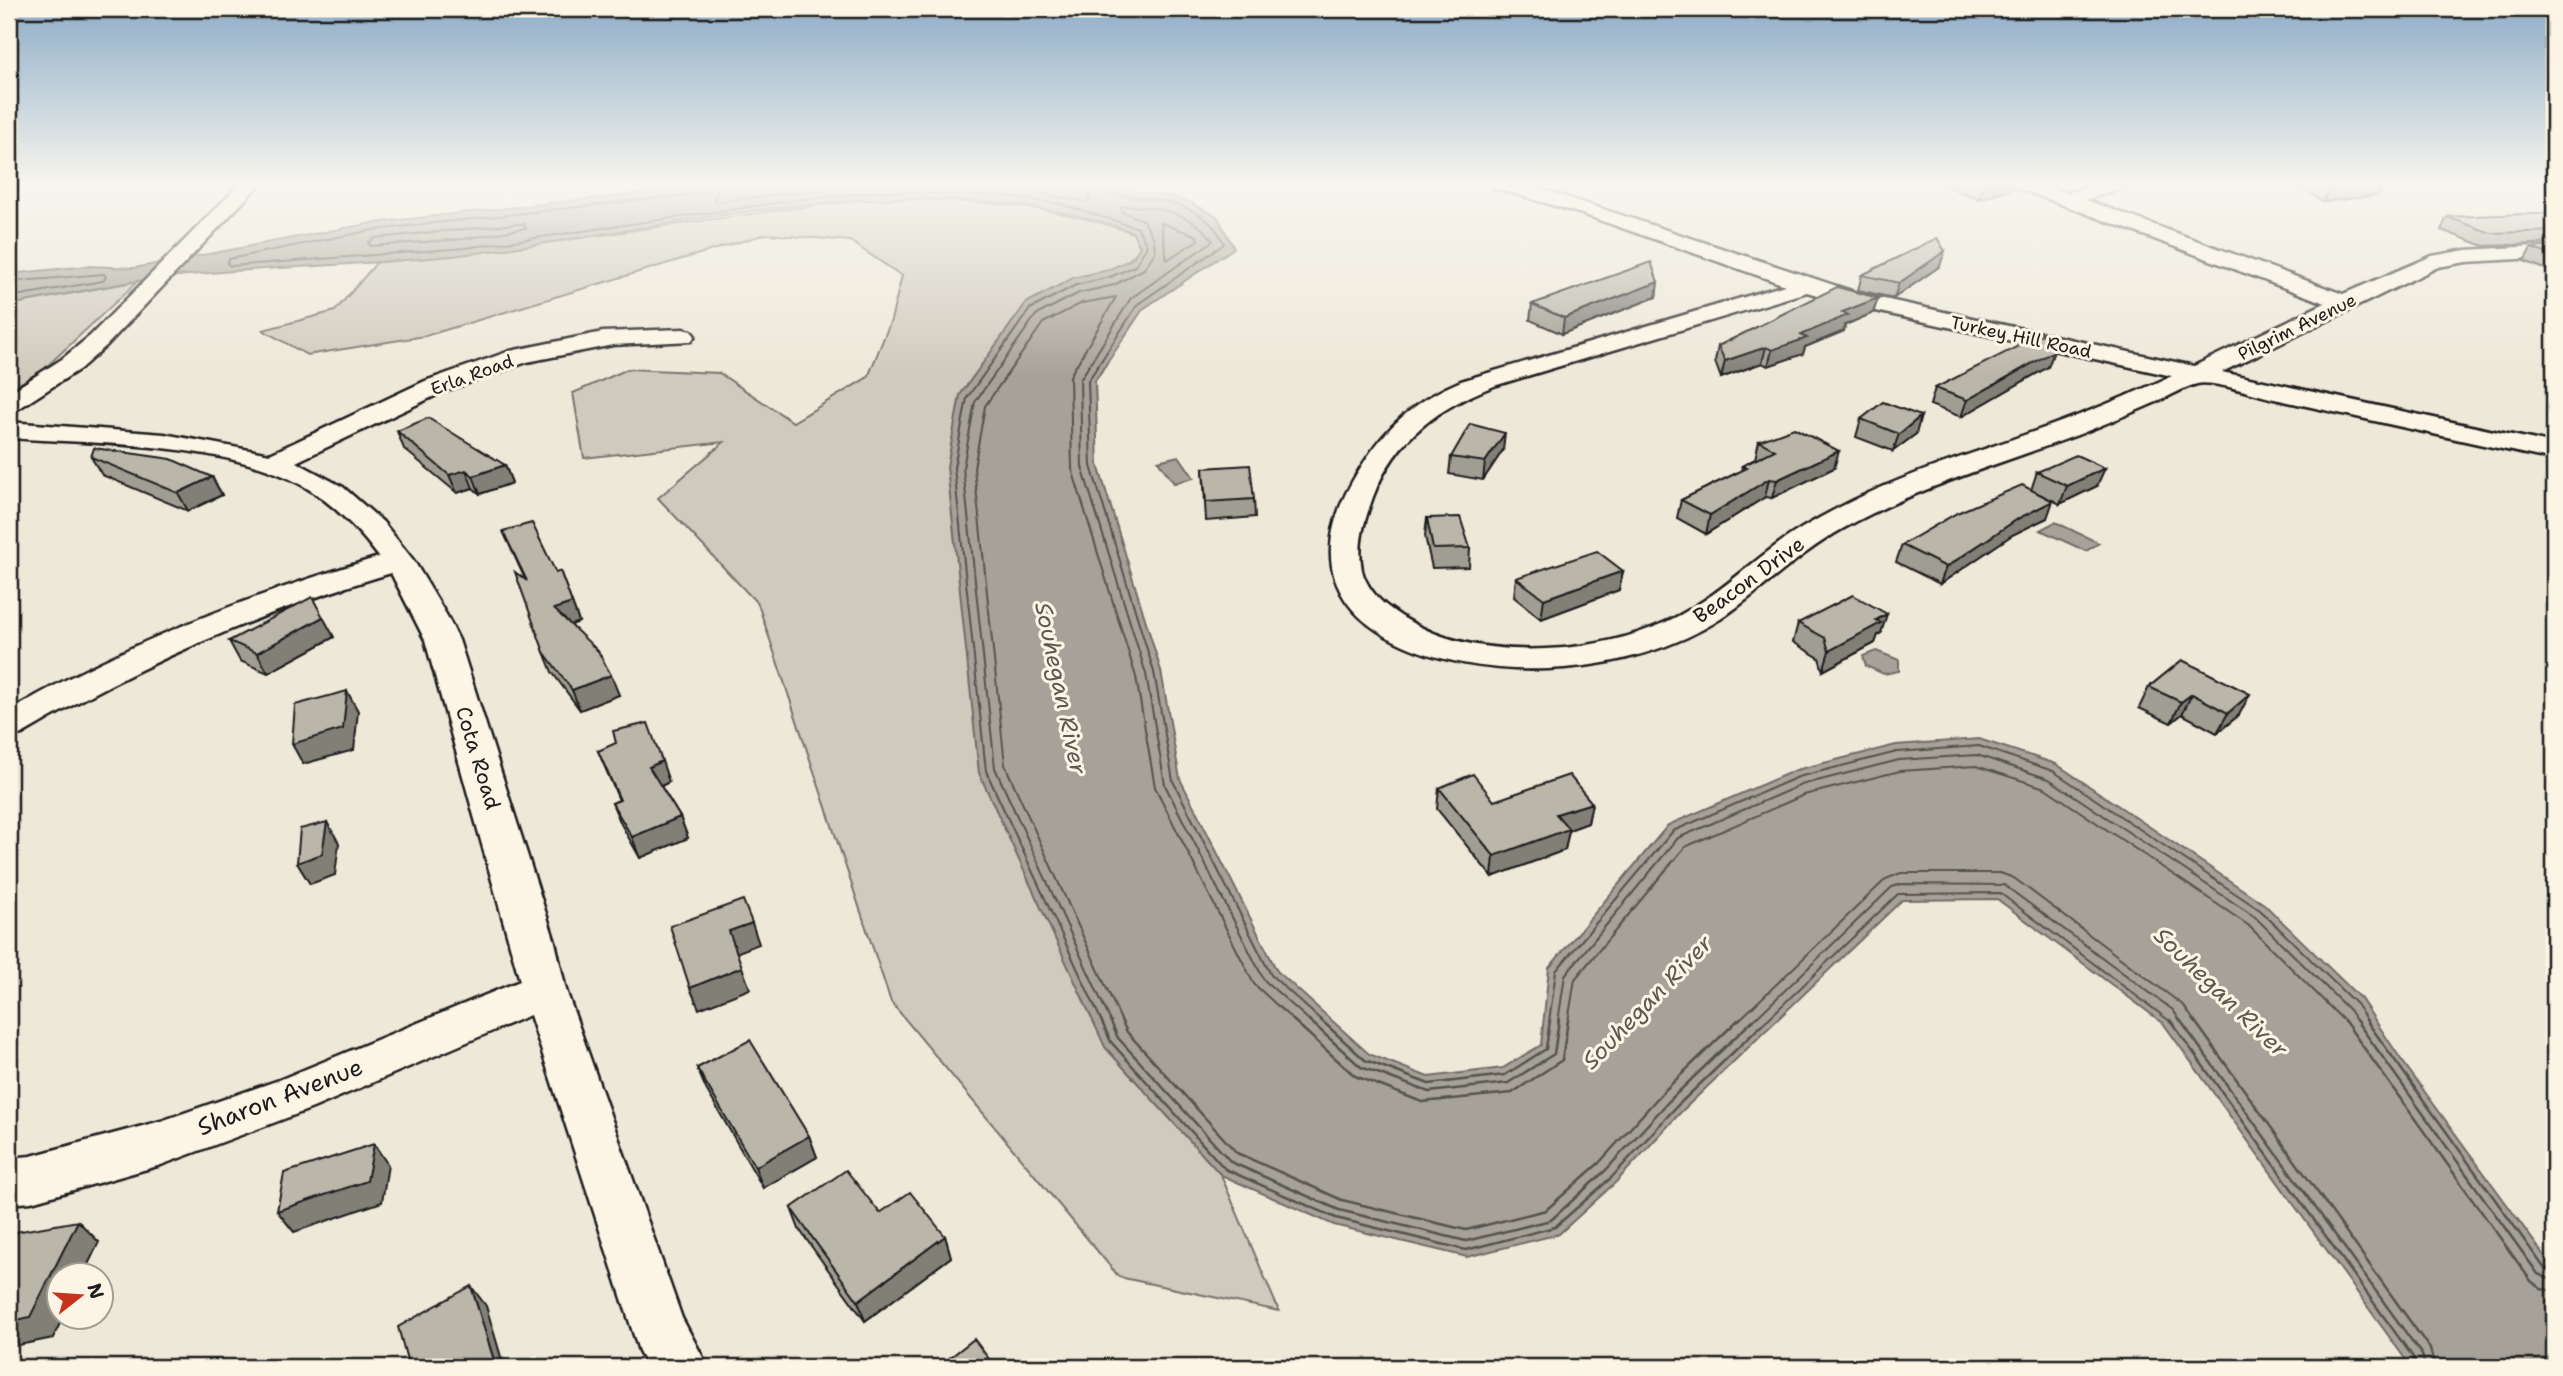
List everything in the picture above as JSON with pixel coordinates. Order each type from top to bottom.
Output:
[{"type":"street","points":[[9,404],[71,364],[189,247]]},
{"type":"street","name":"Turkey Hill Road","points":[[1697,247],[1805,286],[2077,349],[2554,452]]},
{"type":"street","points":[[2195,247],[2346,303]]},
{"type":"street","name":"Pilgrim Avenue","points":[[2202,374],[2432,262],[2466,256],[2554,251]]},
{"type":"street","name":"Beacon Drive","points":[[1805,286],[1474,386],[1422,412],[1385,449],[1360,491],[1347,522],[1345,556],[1357,592],[1370,609],[1389,626],[1417,642],[1451,653],[1489,660],[1529,661],[1633,646],[1663,636],[1711,611],[1799,543],[1836,520],[1898,492],[2103,416],[2202,374]]},
{"type":"street","name":"Erla Road","points":[[275,462],[405,399],[511,360],[603,338],[683,336]]},
{"type":"street","name":"Cota Road","points":[[9,430],[171,445],[275,462],[311,478],[345,502],[399,561],[422,595],[442,640],[533,942],[544,990],[659,1332],[680,1367]]},
{"type":"street","points":[[9,726],[75,685],[193,629],[268,600],[399,561]]},
{"type":"street","name":"Sharon Avenue","points":[[9,1181],[31,1179],[161,1143],[296,1094],[544,990]]},
{"type":"shaded area","points":[[722,247],[425,336],[307,355],[263,330],[335,311],[378,261],[504,248]]},
{"type":"shaded area","points":[[859,247],[1140,247],[1127,261],[1119,265],[1073,278],[1105,1047],[1221,1175],[1279,1311],[1119,1277],[891,1002],[758,604],[658,498],[724,442],[584,458],[573,393],[628,369],[719,373],[793,422],[868,377],[891,320],[902,276]]},
{"type":"shaded area","points":[[138,281],[44,369],[9,390],[9,305]]},
{"type":"water","points":[[244,247],[519,247],[427,259],[179,276],[9,305],[9,275],[88,266],[134,268]]},
{"type":"water","name":"Souhegan River","points":[[1140,247],[1234,248],[1143,309],[1095,381],[1098,465],[1161,671],[1180,779],[1277,971],[1369,1054],[1428,1077],[1503,1068],[1541,1045],[1549,968],[1668,825],[1796,770],[1896,745],[1979,739],[2056,764],[2264,904],[2361,999],[2400,1058],[2554,1269],[2554,1367],[2411,1367],[2163,1023],[1997,899],[1902,900],[1681,1112],[1617,1181],[1559,1234],[1467,1257],[1334,1225],[1221,1175],[1105,1047],[979,773],[947,467],[960,395],[1026,303],[1073,278],[1108,270],[1132,259]]},
{"type":"water","points":[[1179,456],[1194,478],[1174,483],[1158,461]]},
{"type":"water","points":[[2055,522],[2099,543],[2086,551],[2040,530]]},
{"type":"water","points":[[1876,651],[1899,660],[1899,671],[1884,674],[1866,666],[1863,656]]},
{"type":"building","points":[[1918,247],[1943,247],[1945,251],[1899,283],[1862,275]]},
{"type":"building","points":[[2554,247],[2554,256],[2531,248]]},
{"type":"building","points":[[1651,262],[1658,282],[1564,318],[1532,304]]},
{"type":"building","points":[[1837,287],[1878,298],[1842,312],[1848,315],[1801,335],[1807,338],[1772,350],[1766,347],[1725,361],[1718,346]]},
{"type":"building","points":[[2044,333],[2054,351],[1967,400],[1935,388]]},
{"type":"building","points":[[1883,402],[1921,416],[1899,434],[1861,419]]},
{"type":"building","points":[[428,418],[505,465],[473,476],[466,470],[449,475],[397,431]]},
{"type":"building","points":[[1470,424],[1505,433],[1485,462],[1451,457]]},
{"type":"building","points":[[1794,428],[1839,451],[1777,480],[1769,479],[1710,515],[1681,500],[1747,468],[1742,466],[1775,450],[1759,441]]},
{"type":"building","points":[[94,448],[171,459],[212,477],[178,493],[91,457]]},
{"type":"building","points":[[2076,455],[2105,468],[2067,486],[2037,472]]},
{"type":"building","points":[[1250,465],[1254,499],[1206,502],[1203,468]]},
{"type":"building","points":[[2022,485],[2053,501],[2019,518],[1946,567],[1902,545],[1957,513]]},
{"type":"building","points":[[1460,517],[1470,548],[1433,549],[1427,518]]},
{"type":"building","points":[[532,523],[556,573],[560,571],[572,603],[554,609],[598,651],[611,675],[572,690],[544,652],[515,572],[527,581],[503,531]]},
{"type":"building","points":[[1597,551],[1623,571],[1544,599],[1516,578]]},
{"type":"building","points":[[1853,595],[1887,614],[1876,620],[1881,623],[1829,651],[1825,638],[1798,623]]},
{"type":"building","points":[[312,597],[323,617],[257,653],[229,641]]},
{"type":"building","points":[[2182,660],[2250,694],[2228,713],[2192,694],[2181,702],[2149,687]]},
{"type":"building","points":[[347,691],[343,729],[292,744],[295,705]]},
{"type":"building","points":[[648,723],[662,761],[649,767],[680,817],[632,837],[612,803],[620,800],[598,751],[616,743],[613,731]]},
{"type":"building","points":[[1473,774],[1494,801],[1569,775],[1592,803],[1556,814],[1569,829],[1494,856],[1439,788]]},
{"type":"building","points":[[327,822],[322,854],[297,863],[300,829]]},
{"type":"building","points":[[743,900],[752,923],[729,931],[742,967],[690,988],[670,926]]},
{"type":"building","points":[[750,1040],[809,1136],[755,1167],[697,1068]]},
{"type":"building","points":[[374,1144],[367,1181],[277,1211],[284,1173]]},
{"type":"building","points":[[846,1170],[880,1213],[910,1192],[945,1236],[858,1301],[791,1208]]},
{"type":"building","points":[[78,1221],[58,1260],[46,1260],[46,1285],[30,1317],[9,1322],[9,1233]]},
{"type":"building","points":[[471,1286],[496,1367],[409,1367],[398,1327]]},
{"type":"building","points":[[974,1339],[995,1367],[938,1367]]},
{"type":"building","points":[[1843,1359],[1895,1363],[1896,1367],[1812,1367]]}]
